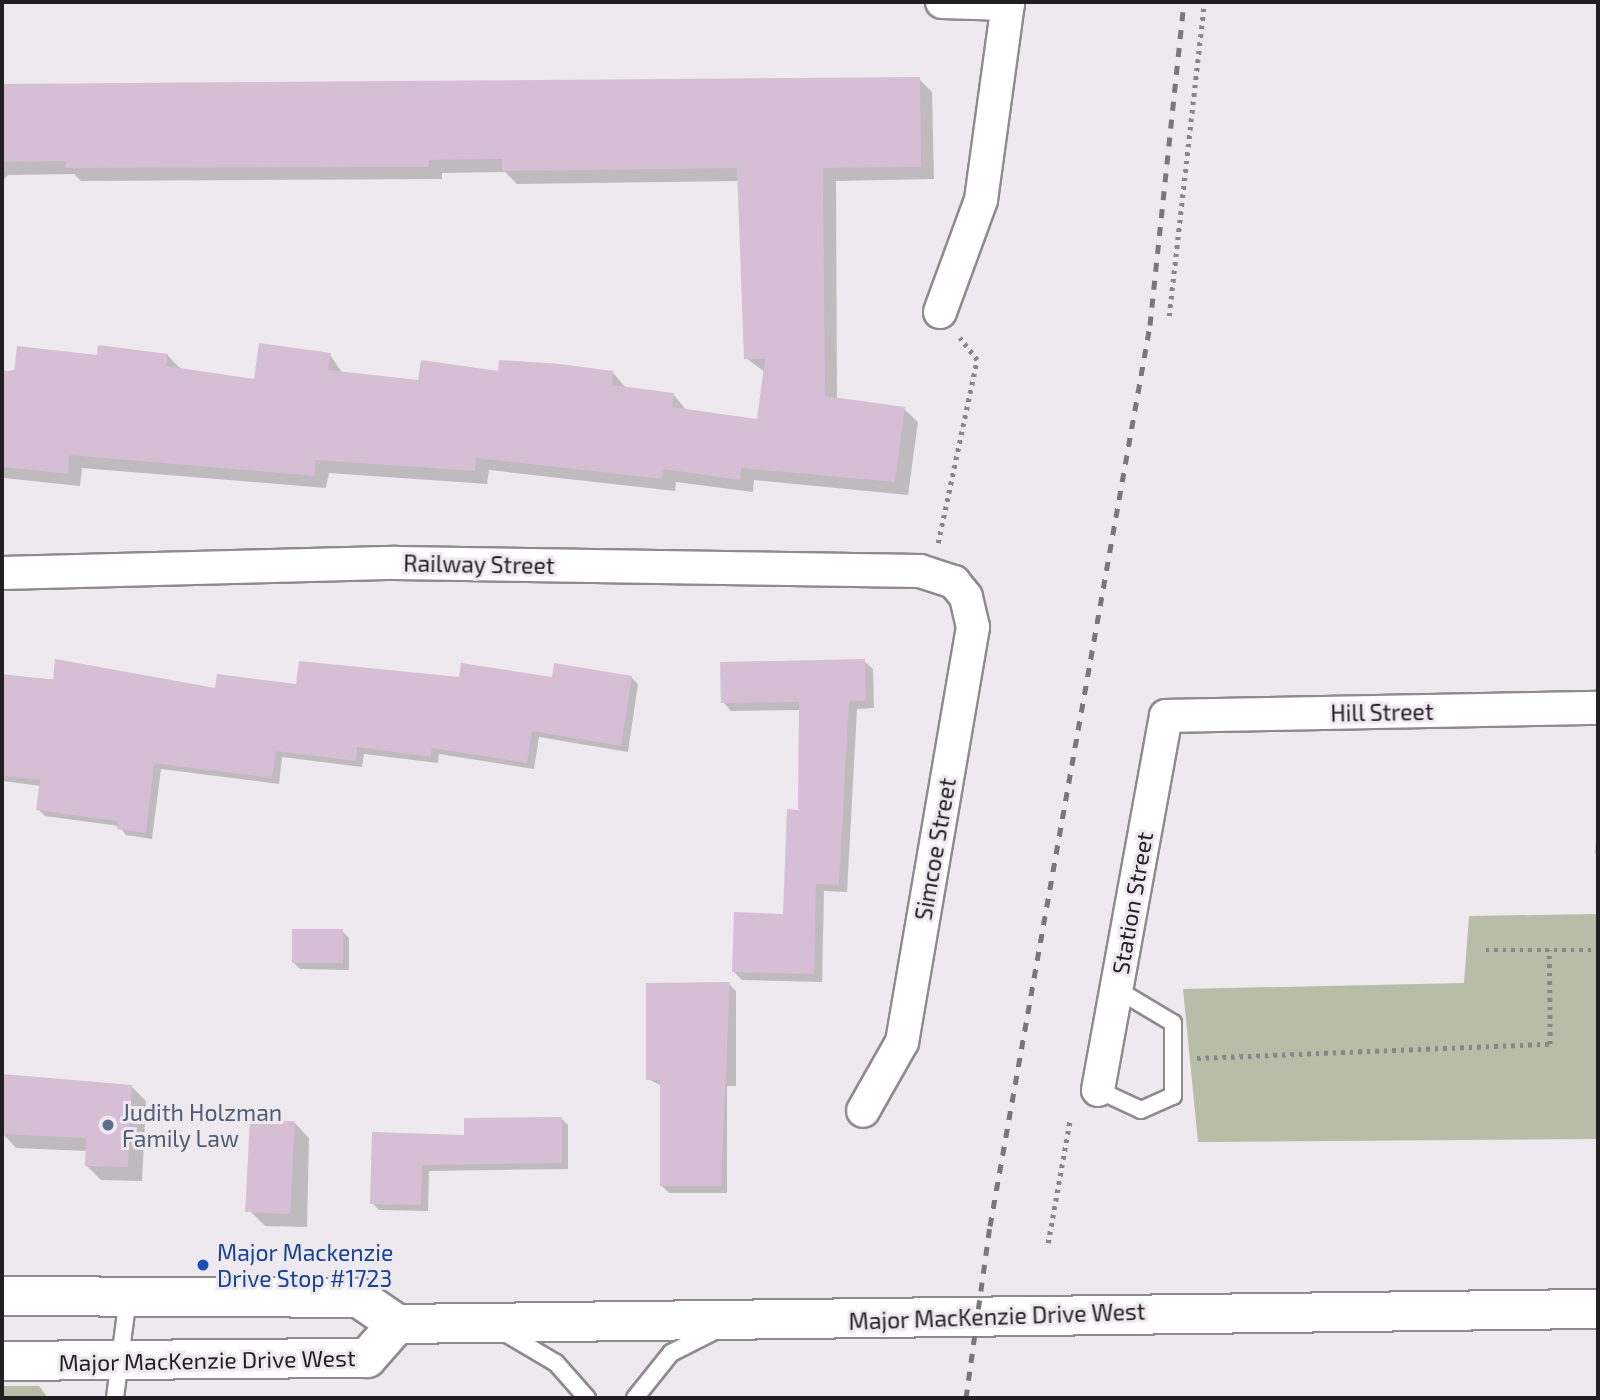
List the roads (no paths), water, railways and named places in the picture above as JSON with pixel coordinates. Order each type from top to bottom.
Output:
[{"type":"main road","points":[[2,1296],[359,1298],[397,1324]]},
{"type":"main road","name":"Major MacKenzie Drive West","points":[[2,1361],[118,1381],[367,1358],[397,1324],[450,1319],[728,1324],[1055,1312],[1598,1309]]},
{"type":"street","points":[[940,312],[981,200],[1008,3],[942,2]]},
{"type":"street","name":"Railway Street","points":[[2,573],[396,563],[943,579]]},
{"type":"street","name":"Simcoe Street","points":[[863,1111],[902,1042],[973,627],[966,597],[943,579]]},
{"type":"street","name":"Hill Street","points":[[1166,716],[1598,708]]},
{"type":"street","name":"Station Street","points":[[1098,1090],[1166,716]]},
{"type":"lane","points":[[1098,1090],[1141,1110],[1172,1096],[1173,1023],[1116,989]]},
{"type":"lane","points":[[118,1381],[128,1297]]},
{"type":"lane","points":[[450,1319],[519,1337],[556,1363],[587,1398]]},
{"type":"lane","points":[[635,1398],[671,1353],[728,1324]]},
{"type":"railway","points":[[966,1398],[990,1226],[1150,325],[1184,2]]},
{"type":"place","name":"Judith Holzman Family Law","points":[[108,1125]]},
{"type":"place","name":"Major Mackenzie Drive Stop #1723","points":[[203,1265]]}]
